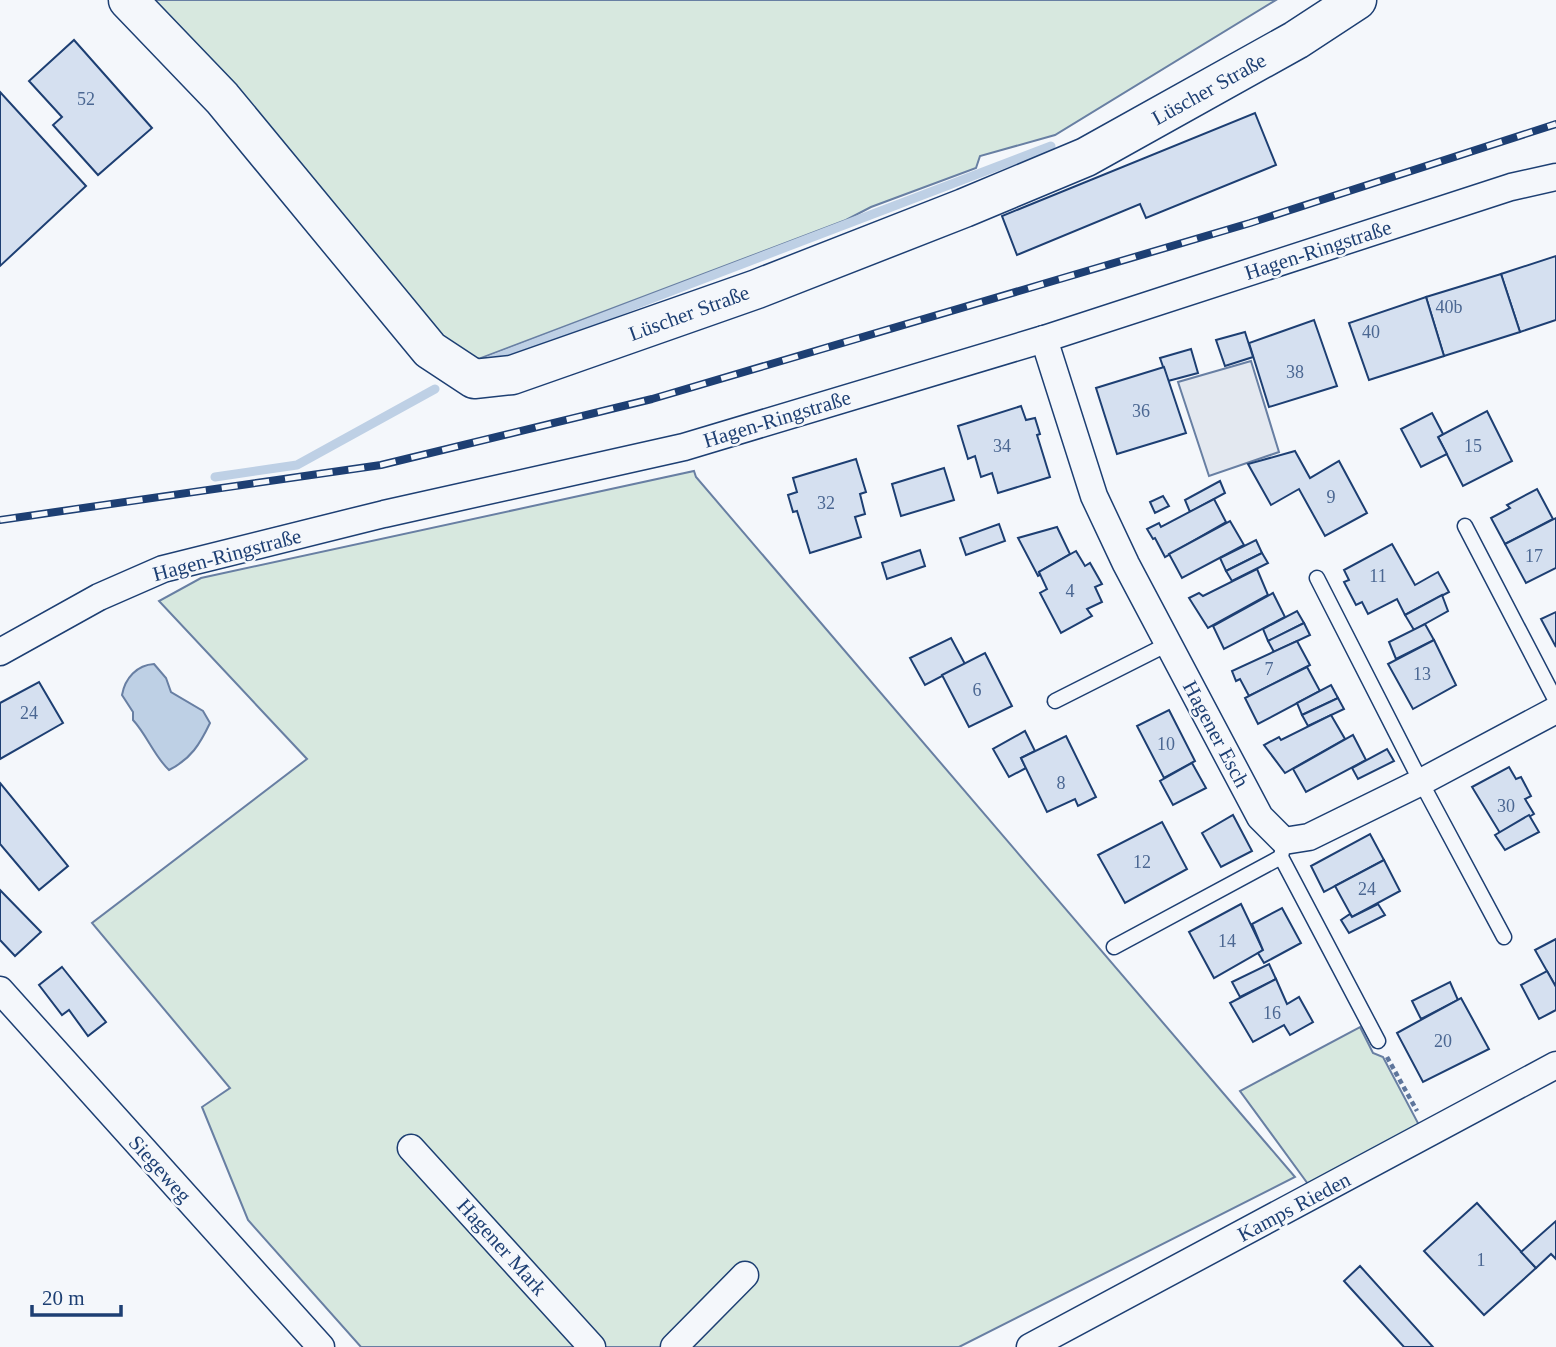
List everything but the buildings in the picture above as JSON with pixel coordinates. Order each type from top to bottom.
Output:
[{"type":"street","name":"Lüscher Straße","points":[[128,0],[222,97],[430,350],[474,379],[512,375],[757,289],[1086,157],[1296,40],[1357,0]]},
{"type":"street","name":"Hagen-Ringstraße","points":[[0,652],[99,597],[163,569],[384,514],[684,447],[1044,339],[1511,187],[1556,177]]},
{"type":"street","name":"Hagener Esch","points":[[1044,339],[1094,496],[1168,644],[1260,817],[1282,849]]},
{"type":"street","points":[[1282,849],[1421,782],[1556,710]]},
{"type":"street","name":"Siegeweg","points":[[0,990],[321,1347]]},
{"type":"street","name":"Kamps Rieden","points":[[1030,1347],[1556,1065]]},
{"type":"street","name":"Hagener Mark","points":[[411,1148],[592,1347]]},
{"type":"street","points":[[674,1347],[745,1275]]},
{"type":"lane","points":[[1465,526],[1556,701]]},
{"type":"lane","points":[[1317,578],[1504,937]]},
{"type":"lane","points":[[1055,701],[1168,644]]},
{"type":"lane","points":[[1114,947],[1282,849],[1378,1041]]},
{"type":"path","points":[[1378,1041],[1430,1134]]},
{"type":"shaded area","points":[[154,0],[1276,0],[1055,135],[980,156],[976,168],[476,360],[458,357]]},
{"type":"shaded area","points":[[1251,361],[1279,452],[1209,476],[1178,382]]},
{"type":"shaded area","points":[[694,471],[696,477],[1295,1177],[959,1347],[361,1347],[248,1220],[202,1107],[230,1088],[92,923],[307,759],[159,601],[201,578]]},
{"type":"shaded area","points":[[1360,1027],[1373,1053],[1383,1057],[1419,1125],[1308,1184],[1240,1091]]},
{"type":"water","points":[[154,664],[166,678],[171,692],[203,711],[210,723],[194,750],[169,770],[133,720],[133,712],[122,695],[133,674],[142,667]]},
{"type":"waterway","points":[[488,361],[1051,146]]},
{"type":"waterway","points":[[215,477],[297,465],[435,389]]},
{"type":"railway","points":[[0,520],[381,465],[652,399],[1250,223],[1556,124]]}]
